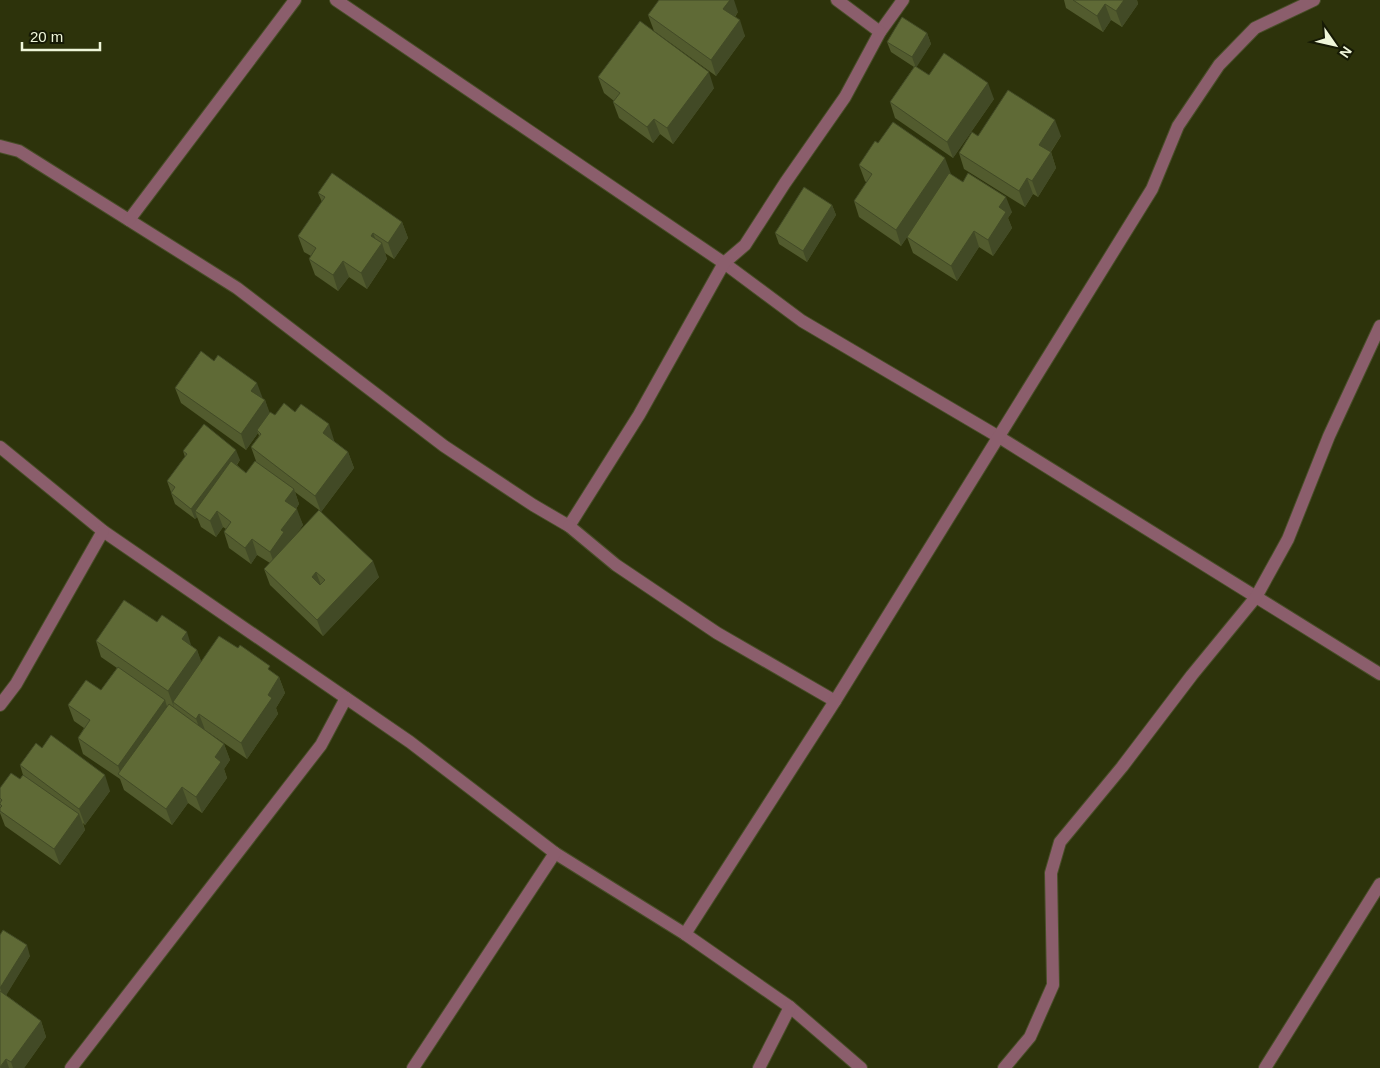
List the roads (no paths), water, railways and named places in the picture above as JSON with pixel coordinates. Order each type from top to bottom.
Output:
[{"type":"street","points":[[129,220],[295,0]]},
{"type":"street","points":[[336,0],[724,263],[802,321],[999,437],[1380,674]]},
{"type":"street","points":[[837,0],[880,32]]},
{"type":"street","points":[[569,526],[639,415],[724,263],[745,245],[845,97],[880,32],[903,0]]},
{"type":"street","points":[[685,934],[835,701],[1152,189],[1178,126],[1220,66],[1255,28],[1314,0]]},
{"type":"street","points":[[0,146],[19,151],[237,288],[444,446],[533,505],[569,526],[616,565],[717,633],[835,701]]},
{"type":"street","points":[[1004,1068],[1030,1037],[1053,985],[1051,873],[1060,842],[1122,768],[1192,675],[1256,598],[1288,539],[1330,436],[1380,326]]},
{"type":"street","points":[[0,447],[102,531],[410,742],[555,853],[685,934],[790,1007],[861,1068]]},
{"type":"street","points":[[0,706],[16,684],[102,531]]},
{"type":"street","points":[[71,1068],[321,746],[346,698]]},
{"type":"street","points":[[413,1068],[555,853]]},
{"type":"street","points":[[1264,1068],[1380,884]]},
{"type":"street","points":[[759,1068],[790,1007]]}]
